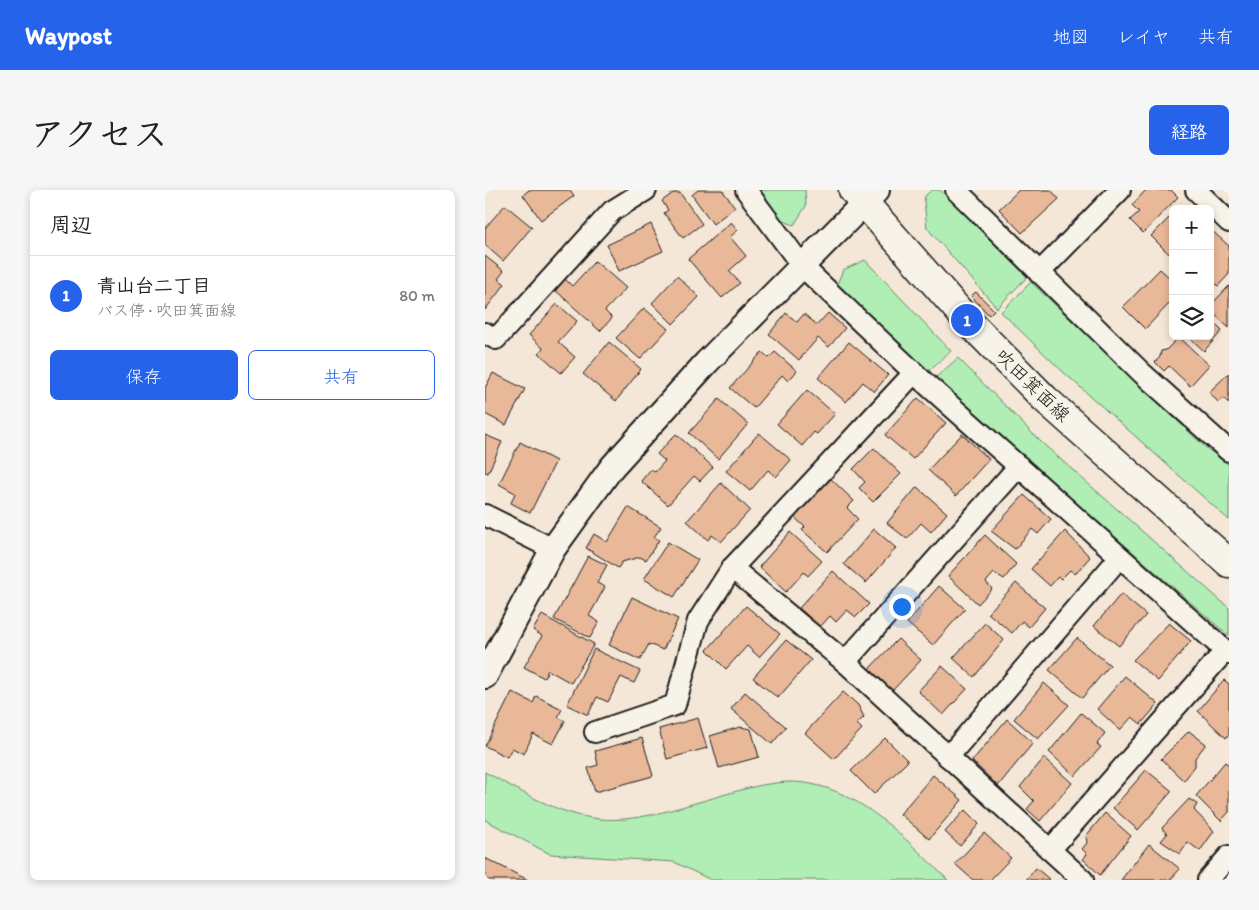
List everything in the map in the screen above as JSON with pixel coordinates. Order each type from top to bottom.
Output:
[{"type":"main road","name":"吹田箕面線","points":[[865,195],[967,320],[1045,399],[1229,563]]},
{"type":"street","points":[[485,333],[496,338],[612,211],[646,190]]},
{"type":"street","points":[[745,190],[802,266],[914,373],[1119,558],[1227,652],[1050,850]]},
{"type":"street","points":[[956,190],[1142,373],[1229,451]]},
{"type":"street","points":[[1039,273],[1120,190]]},
{"type":"street","points":[[1196,190],[1229,222]]},
{"type":"street","points":[[485,676],[553,549],[619,460],[707,362],[802,266],[865,195]]},
{"type":"street","points":[[595,732],[675,705],[699,621],[732,568],[914,373]]},
{"type":"street","points":[[845,662],[1019,466]]},
{"type":"street","points":[[485,515],[553,549]]},
{"type":"street","points":[[948,757],[1119,558]]},
{"type":"street","points":[[732,568],[845,662],[1083,880]]},
{"type":"street","points":[[1208,880],[1229,856]]},
{"type":"green space","points":[[760,190],[805,190],[806,206],[794,225],[781,220]]},
{"type":"green space","points":[[932,190],[940,190],[1027,277],[997,308],[927,228],[924,201],[925,196]]},
{"type":"green space","points":[[865,260],[951,351],[927,372],[837,284],[843,270]]},
{"type":"green space","points":[[1031,282],[1204,446],[1229,465],[1229,520],[1061,370],[1001,312]]},
{"type":"green space","points":[[958,358],[1041,442],[1229,608],[1229,636],[934,379]]},
{"type":"green space","points":[[485,772],[540,801],[569,813],[584,817],[613,820],[650,815],[766,784],[788,782],[812,784],[835,791],[856,801],[876,815],[914,847],[948,880],[711,880],[674,862],[550,854],[485,820]]},
{"type":"building","points":[[529,190],[569,190],[574,196],[541,220],[523,195]]},
{"type":"building","points":[[698,190],[722,190],[735,207],[713,224],[692,195]]},
{"type":"building","points":[[1019,190],[1051,190],[1059,199],[1022,233],[999,209]]},
{"type":"building","points":[[1146,190],[1171,190],[1178,197],[1143,233],[1130,220],[1139,212],[1132,205]]},
{"type":"building","points":[[673,193],[680,193],[702,224],[683,238],[664,213],[668,210],[662,201]]},
{"type":"building","points":[[505,205],[532,227],[503,261],[485,245],[485,228]]},
{"type":"building","points":[[1169,218],[1169,254],[1151,236]]},
{"type":"building","points":[[731,222],[738,230],[730,237],[746,256],[729,271],[740,283],[722,298],[688,259]]},
{"type":"building","points":[[651,224],[663,251],[619,271],[607,245]]},
{"type":"building","points":[[1214,233],[1229,246],[1229,274],[1218,286],[1214,282]]},
{"type":"building","points":[[485,256],[504,271],[498,279],[505,284],[485,310]]},
{"type":"building","points":[[595,261],[626,288],[605,311],[612,318],[600,331],[553,288],[563,277],[572,286]]},
{"type":"building","points":[[1160,269],[1169,277],[1169,304],[1145,329],[1123,307]]},
{"type":"building","points":[[677,276],[699,297],[673,324],[652,303]]},
{"type":"building","points":[[1229,286],[1229,328],[1214,314],[1214,302]]},
{"type":"building","points":[[976,292],[994,310],[989,315],[971,296]]},
{"type":"building","points":[[557,304],[577,321],[558,342],[575,357],[561,373],[539,353],[543,348],[529,335]]},
{"type":"building","points":[[644,308],[668,329],[640,359],[616,338]]},
{"type":"building","points":[[786,313],[797,322],[804,314],[817,325],[828,313],[845,328],[829,347],[818,338],[799,360],[769,334]]},
{"type":"building","points":[[1214,323],[1222,331],[1214,340]]},
{"type":"building","points":[[1176,340],[1182,340],[1209,365],[1190,386],[1169,366],[1164,371],[1155,362],[1160,357],[1161,351],[1166,350]]},
{"type":"building","points":[[1192,340],[1214,340],[1204,351]]},
{"type":"building","points":[[609,342],[641,369],[616,401],[583,374]]},
{"type":"building","points":[[849,342],[888,375],[874,392],[863,382],[846,402],[818,378]]},
{"type":"building","points":[[762,352],[769,358],[775,352],[797,371],[788,381],[782,375],[754,408],[730,388]]},
{"type":"building","points":[[493,373],[525,389],[506,425],[485,414],[485,388]]},
{"type":"building","points":[[1229,373],[1229,403],[1223,398],[1218,402],[1209,392]]},
{"type":"building","points":[[807,390],[835,414],[817,434],[814,432],[802,446],[777,424]]},
{"type":"building","points":[[918,398],[946,423],[913,459],[885,435]]},
{"type":"building","points":[[719,399],[748,424],[718,459],[689,433]]},
{"type":"building","points":[[759,433],[791,460],[776,477],[768,470],[750,491],[726,471]]},
{"type":"building","points":[[676,434],[713,467],[700,481],[694,476],[668,505],[641,481],[651,469],[655,472],[665,461],[657,454]]},
{"type":"building","points":[[962,434],[989,459],[956,496],[928,470]]},
{"type":"building","points":[[485,435],[502,442],[488,473],[485,472]]},
{"type":"building","points":[[520,442],[556,461],[530,513],[511,503],[515,493],[499,484]]},
{"type":"building","points":[[874,448],[901,474],[873,502],[859,488],[865,482],[853,469]]},
{"type":"building","points":[[830,478],[854,501],[847,508],[858,519],[827,552],[802,530],[805,527],[794,517]]},
{"type":"building","points":[[721,483],[750,510],[721,542],[712,535],[708,540],[687,521]]},
{"type":"building","points":[[917,487],[947,513],[931,532],[921,523],[907,539],[887,523]]},
{"type":"building","points":[[1024,495],[1051,519],[1038,534],[1032,529],[1015,549],[991,531]]},
{"type":"building","points":[[628,507],[661,527],[654,537],[659,540],[646,560],[640,557],[622,562],[618,568],[586,548],[594,534],[607,542]]},
{"type":"building","points":[[874,529],[896,548],[866,583],[844,564]]},
{"type":"building","points":[[1065,531],[1090,557],[1075,574],[1070,570],[1061,579],[1058,577],[1050,586],[1031,569]]},
{"type":"building","points":[[790,532],[822,561],[808,576],[804,572],[786,592],[759,567]]},
{"type":"building","points":[[985,535],[1016,564],[1004,579],[994,573],[986,582],[992,589],[978,604],[948,576]]},
{"type":"building","points":[[668,542],[698,560],[674,597],[644,579]]},
{"type":"building","points":[[588,556],[607,565],[597,583],[605,587],[589,616],[599,622],[590,638],[554,619]]},
{"type":"building","points":[[833,571],[869,604],[856,617],[847,610],[836,622],[830,616],[820,627],[799,608]]},
{"type":"building","points":[[1016,583],[1045,608],[1029,627],[1022,621],[1012,633],[988,613]]},
{"type":"building","points":[[939,586],[965,609],[933,645],[907,623]]},
{"type":"building","points":[[1121,594],[1146,615],[1119,646],[1094,626]]},
{"type":"building","points":[[632,597],[678,619],[663,650],[649,644],[640,660],[609,645]]},
{"type":"building","points":[[746,606],[780,634],[759,657],[747,646],[726,669],[707,650]]},
{"type":"building","points":[[542,615],[594,644],[571,683],[548,670],[544,678],[524,667],[542,636],[533,630]]},
{"type":"building","points":[[985,623],[1004,640],[974,677],[953,658]]},
{"type":"building","points":[[1169,623],[1191,641],[1158,681],[1133,660]]},
{"type":"building","points":[[1077,638],[1110,665],[1082,698],[1049,670]]},
{"type":"building","points":[[898,639],[921,660],[891,692],[868,670]]},
{"type":"building","points":[[786,640],[811,660],[778,698],[753,678]]},
{"type":"building","points":[[594,649],[640,671],[634,683],[621,677],[608,702],[597,697],[588,715],[567,705]]},
{"type":"building","points":[[942,666],[967,689],[943,715],[918,691]]},
{"type":"building","points":[[1125,676],[1158,704],[1141,724],[1132,717],[1120,730],[1097,709]]},
{"type":"building","points":[[1224,680],[1229,684],[1229,734],[1226,738],[1198,711]]},
{"type":"building","points":[[1044,683],[1069,705],[1038,739],[1014,719]]},
{"type":"building","points":[[512,692],[533,703],[536,696],[562,709],[558,717],[565,721],[553,744],[533,734],[524,754],[512,748],[507,757],[485,746]]},
{"type":"building","points":[[745,692],[786,727],[772,744],[731,709]]},
{"type":"building","points":[[843,692],[858,705],[864,717],[857,724],[862,729],[834,759],[805,733]]},
{"type":"building","points":[[1081,713],[1105,733],[1097,744],[1101,747],[1075,776],[1049,752]]},
{"type":"building","points":[[698,718],[707,748],[667,759],[659,729]]},
{"type":"building","points":[[1007,719],[1033,743],[998,786],[972,761]]},
{"type":"building","points":[[740,727],[751,729],[759,757],[719,768],[710,736]]},
{"type":"building","points":[[1189,731],[1206,744],[1195,758],[1195,766],[1184,781],[1161,759]]},
{"type":"building","points":[[642,738],[653,776],[595,792],[588,768],[598,765],[595,751]]},
{"type":"building","points":[[885,738],[908,761],[874,794],[851,771]]},
{"type":"building","points":[[1044,758],[1072,783],[1040,821],[1027,809],[1034,801],[1020,787]]},
{"type":"building","points":[[1225,762],[1229,765],[1229,812],[1221,821],[1196,796]]},
{"type":"building","points":[[1146,770],[1172,791],[1138,830],[1113,808]]},
{"type":"building","points":[[933,775],[962,800],[929,839],[900,814]]},
{"type":"building","points":[[1189,799],[1197,804],[1194,810],[1214,831],[1200,851],[1188,842],[1180,854],[1161,841],[1167,834],[1162,828]]},
{"type":"building","points":[[965,810],[979,824],[960,846],[945,832]]},
{"type":"building","points":[[1105,813],[1131,836],[1100,875],[1083,859],[1087,854],[1082,849],[1087,843],[1086,836]]},
{"type":"building","points":[[984,833],[1011,858],[990,880],[973,880],[955,864]]},
{"type":"building","points":[[1149,844],[1180,869],[1170,880],[1121,880]]},
{"type":"building","points":[[485,858],[528,880],[485,880]]},
{"type":"building","points":[[1036,868],[1050,880],[1026,880]]},
{"type":"place","name":"青山台二丁目","points":[[967,320]]}]
